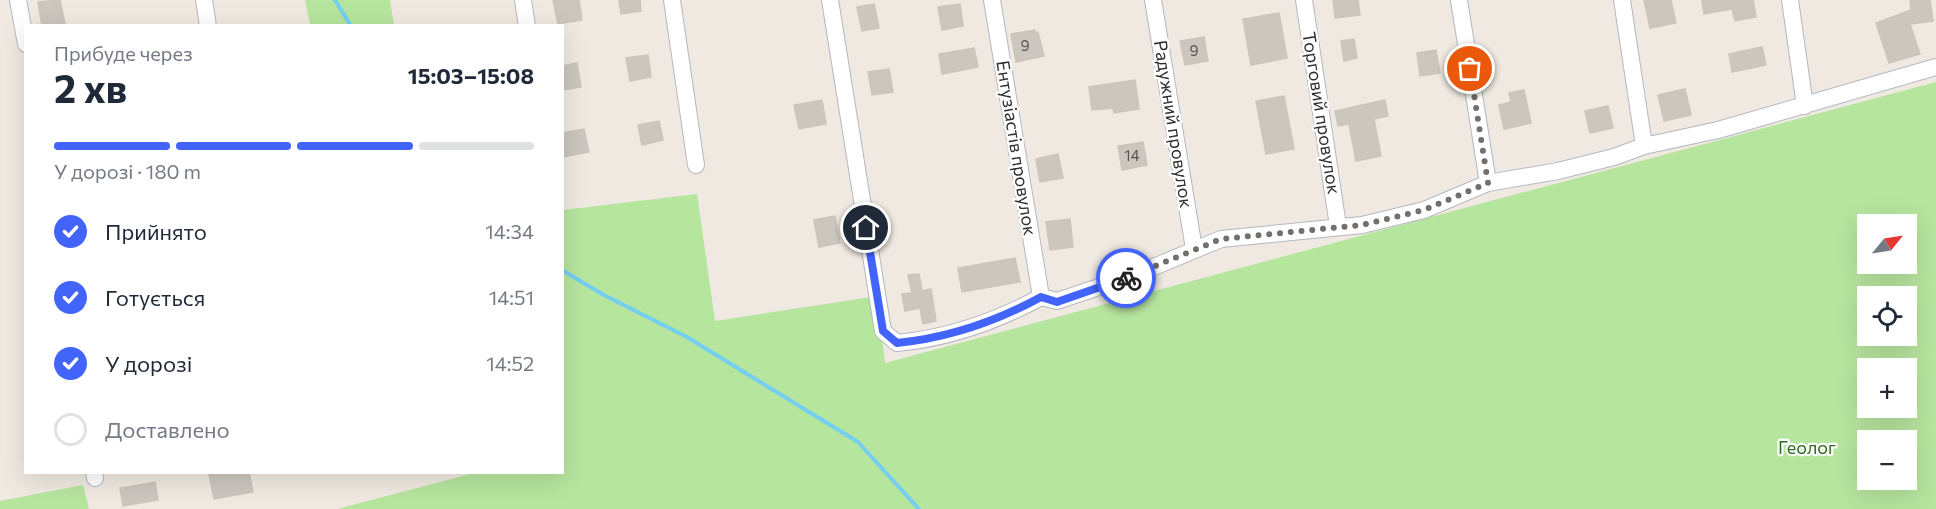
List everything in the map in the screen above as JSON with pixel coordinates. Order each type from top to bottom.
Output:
[{"type":"street","points":[[18,0],[24,33]]},
{"type":"street","points":[[204,0],[208,24]]},
{"type":"street","points":[[523,0],[526,24]]},
{"type":"street","points":[[672,0],[696,165]]},
{"type":"street","points":[[830,0],[883,331],[897,343],[924,340],[1007,315],[1041,297],[1057,302],[1132,276],[1221,239],[1362,225],[1424,210],[1488,183],[1558,171],[1614,157],[1644,146],[1718,130],[1936,67]]},
{"type":"street","name":"Ентузіастів провулок","points":[[992,0],[1041,297]]},
{"type":"street","name":"Радужний провулок","points":[[1153,0],[1194,249]]},
{"type":"street","name":"Торговий провулок","points":[[1304,0],[1338,226]]},
{"type":"street","points":[[1459,0],[1488,183]]},
{"type":"street","points":[[1622,0],[1644,146]]},
{"type":"street","points":[[1790,0],[1805,106]]},
{"type":"green space","points":[[305,0],[390,0],[394,24],[310,24]]},
{"type":"green space","name":"Геолог","points":[[1936,82],[1936,509],[337,509],[470,474],[564,474],[564,210],[697,194],[715,321],[877,296],[885,363]]},
{"type":"green space","points":[[83,485],[89,509],[0,509],[0,501]]},
{"type":"building","points":[[60,0],[65,24],[42,24],[38,2]]},
{"type":"building","points":[[553,0],[579,0],[582,20],[558,24]]},
{"type":"building","points":[[619,0],[640,0],[641,11],[621,14]]},
{"type":"building","points":[[1333,0],[1358,0],[1360,15],[1335,18]]},
{"type":"building","points":[[1644,0],[1671,0],[1676,23],[1650,28]]},
{"type":"building","points":[[1702,0],[1753,0],[1756,17],[1735,21],[1732,9],[1704,14]]},
{"type":"building","points":[[1910,0],[1930,0],[1933,21],[1910,24],[1920,54],[1889,63],[1876,23],[1911,10]]},
{"type":"building","points":[[874,4],[879,28],[862,31],[857,7]]},
{"type":"building","points":[[960,4],[963,26],[942,30],[938,7]]},
{"type":"building","points":[[1279,13],[1287,58],[1251,65],[1243,19]]},
{"type":"building","points":[[1035,30],[1035,33],[1038,32],[1044,56],[1016,62],[1011,34]]},
{"type":"building","points":[[1204,37],[1208,61],[1185,65],[1180,41]]},
{"type":"building","points":[[1354,39],[1357,58],[1344,61],[1341,41]]},
{"type":"building","points":[[1762,47],[1766,65],[1732,72],[1729,54]]},
{"type":"building","points":[[974,48],[978,67],[942,74],[939,54]]},
{"type":"building","points":[[1436,50],[1440,73],[1420,76],[1417,53]]},
{"type":"building","points":[[648,55],[651,77],[630,81],[626,58]]},
{"type":"building","points":[[577,63],[581,87],[564,90],[564,66]]},
{"type":"building","points":[[889,69],[893,92],[872,95],[868,72]]},
{"type":"building","points":[[1135,80],[1139,109],[1114,113],[1113,108],[1092,110],[1089,87]]},
{"type":"building","points":[[1685,89],[1691,115],[1664,121],[1658,95]]},
{"type":"building","points":[[1524,90],[1531,123],[1504,129],[1499,105],[1511,102],[1509,93]]},
{"type":"building","points":[[1284,96],[1294,149],[1266,154],[1256,101]]},
{"type":"building","points":[[822,100],[826,124],[799,129],[794,105]]},
{"type":"building","points":[[1385,100],[1388,116],[1374,119],[1381,156],[1356,161],[1349,124],[1338,126],[1335,111]]},
{"type":"building","points":[[1608,106],[1613,128],[1590,133],[1585,111]]},
{"type":"building","points":[[659,121],[663,140],[642,145],[638,125]]},
{"type":"building","points":[[584,129],[589,152],[564,157],[564,133]]},
{"type":"building","points":[[1143,142],[1147,165],[1122,170],[1118,146]]},
{"type":"building","points":[[1058,154],[1063,178],[1040,182],[1036,159]]},
{"type":"building","points":[[835,216],[840,243],[819,247],[814,220]]},
{"type":"building","points":[[1070,219],[1073,247],[1050,250],[1046,222]]},
{"type":"building","points":[[1015,258],[1020,282],[962,292],[958,268]]},
{"type":"building","points":[[919,274],[922,291],[931,289],[936,321],[923,324],[920,308],[905,311],[902,294],[912,293],[908,275]]},
{"type":"building","points":[[209,474],[249,474],[253,492],[214,499]]},
{"type":"building","points":[[155,482],[158,500],[123,506],[120,488]]},
{"type":"waterway","points":[[335,0],[350,24]]},
{"type":"waterway","points":[[564,271],[602,294],[687,337],[858,442],[919,509]]},
{"type":"way so far","points":[[1126,278],[1221,239],[1362,225],[1424,210],[1488,183],[1470,69]]},
{"type":"route","points":[[866,228],[883,331],[897,343],[924,340],[1007,315],[1041,297],[1057,302],[1126,278]]}]
